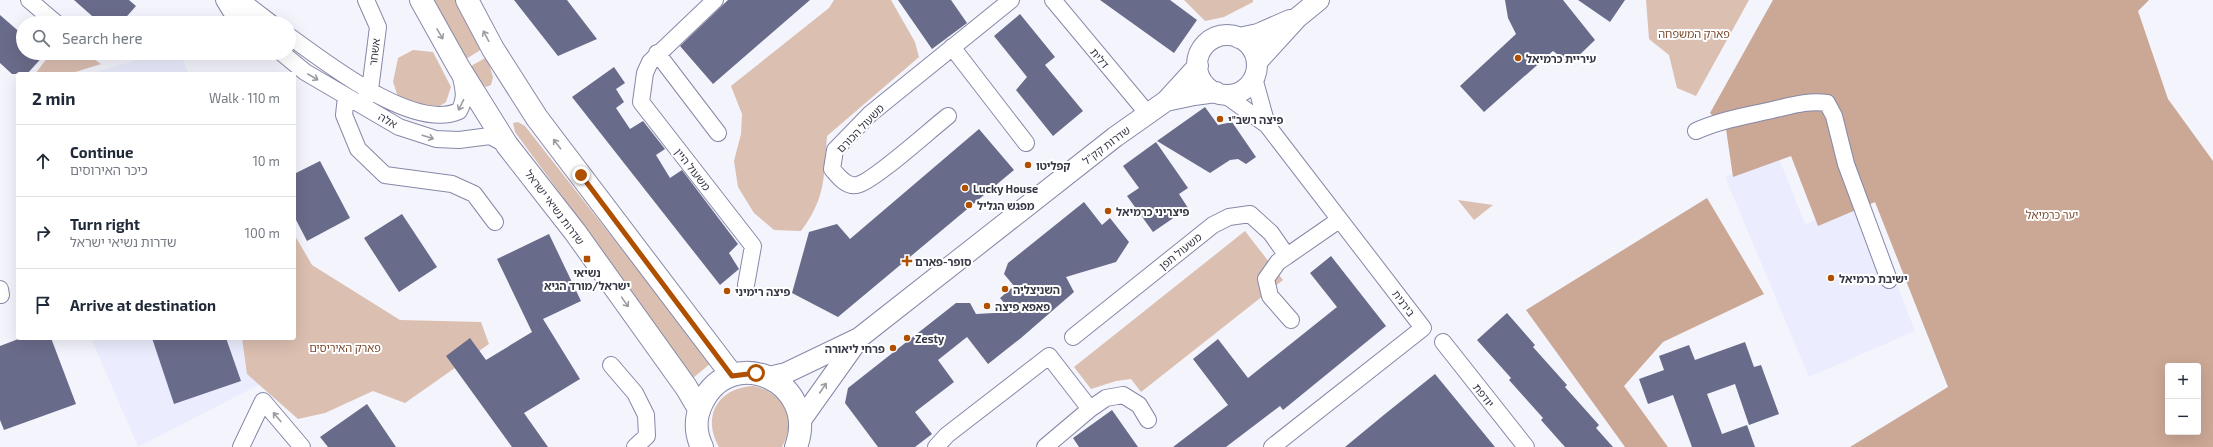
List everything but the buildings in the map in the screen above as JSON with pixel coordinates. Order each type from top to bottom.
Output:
[{"type":"main road","name":"שדרות נשיאי ישראל","points":[[421,0],[459,68],[507,145],[575,232],[686,387],[697,433]]},
{"type":"main road","points":[[467,0],[493,49],[537,118],[732,376]]},
{"type":"main road","points":[[697,433],[712,388],[732,376],[756,373],[769,377],[788,391],[797,405],[801,420],[800,436],[796,447]]},
{"type":"street","points":[[29,0],[48,16]]},
{"type":"street","points":[[224,0],[230,10],[237,16]]},
{"type":"street","points":[[241,0],[262,16]]},
{"type":"street","name":"אשחר","points":[[361,105],[370,90],[378,27],[366,0]]},
{"type":"street","name":"משעול היין","points":[[716,0],[657,53],[650,62],[645,73],[641,102],[753,246],[746,286]]},
{"type":"street","name":"דלית","points":[[1054,0],[1148,114]]},
{"type":"street","points":[[1166,101],[1194,95],[1237,93],[1244,90],[1256,70],[1297,18],[1319,0]]},
{"type":"street","name":"משעול הכורם","points":[[948,116],[871,178],[856,185],[844,182],[832,169],[835,150],[870,114],[952,47],[1003,2]]},
{"type":"street","points":[[1220,93],[1204,83],[1200,77],[1198,66],[1201,52],[1213,39],[1226,35],[1240,38],[1258,34],[1297,18]]},
{"type":"street","points":[[1240,38],[1253,50],[1256,70]]},
{"type":"street","name":"אלה","points":[[296,41],[370,90],[421,114],[440,116],[451,115],[459,111],[464,102],[465,92],[459,68]]},
{"type":"street","points":[[952,47],[1026,143]]},
{"type":"street","points":[[657,53],[718,134]]},
{"type":"street","name":"אלה","points":[[290,60],[305,72],[399,127],[436,139],[459,140],[490,136],[507,145]]},
{"type":"street","points":[[1166,101],[1198,66]]},
{"type":"street","name":"בירנית","points":[[1256,70],[1266,125]]},
{"type":"street","name":"בירנית","points":[[1220,93],[1266,125],[1423,328],[1272,447]]},
{"type":"street","points":[[346,96],[344,115],[358,149],[385,175],[452,184],[474,194],[496,222]]},
{"type":"street","name":"שדרות קק\"ל","points":[[859,338],[1115,138],[1166,101]]},
{"type":"street","points":[[1696,131],[1711,124],[1788,106],[1815,101],[1827,103],[1834,116],[1846,164],[1890,280]]},
{"type":"street","name":"משעול תפן","points":[[1073,337],[1213,225],[1229,217],[1250,214],[1271,233],[1287,256]]},
{"type":"street","points":[[1291,320],[1270,296],[1266,279],[1278,262],[1339,220]]},
{"type":"street","points":[[769,377],[786,373],[859,338]]},
{"type":"street","points":[[801,420],[859,338]]},
{"type":"street","name":"יודפת","points":[[1443,342],[1526,447]]},
{"type":"street","points":[[936,447],[947,435],[1049,356],[1090,409]]},
{"type":"street","points":[[611,365],[635,393],[646,414],[647,436],[635,447]]},
{"type":"street","points":[[1045,447],[1090,409],[1106,398],[1123,394],[1139,405],[1148,420]]},
{"type":"street","points":[[241,447],[263,401],[302,447]]},
{"type":"shaded area","points":[[137,60],[183,60],[188,72],[97,72]]},
{"type":"shaded area","name":"ישיבת כרמיאל","points":[[1778,156],[1805,224],[1864,201],[1915,331],[1809,377],[1725,177]]},
{"type":"shaded area","points":[[92,340],[270,340],[264,382],[138,447]]},
{"type":"green space","points":[[432,0],[457,0],[482,49],[466,59]]},
{"type":"green space","points":[[834,0],[891,0],[915,42],[919,57],[827,136],[824,175],[819,197],[815,208],[801,231],[774,230],[754,213],[738,187],[734,161],[741,134],[742,114],[731,86],[829,8]]},
{"type":"green space","points":[[1184,0],[1253,0],[1253,2],[1224,17],[1205,21]]},
{"type":"green space","name":"פארק המשפחה","points":[[1646,0],[1749,0],[1696,96],[1677,88],[1669,55],[1649,39]]},
{"type":"green space","name":"יער כרמיאל","points":[[1773,0],[2149,0],[2138,11],[2168,99],[2213,161],[2213,447],[1850,447],[1948,387],[1875,202],[1818,226],[1791,156],[1733,177],[1726,129],[1710,113]]},
{"type":"green space","points":[[413,50],[433,52],[451,87],[446,102],[432,111],[399,100],[393,82],[398,58]]},
{"type":"green space","points":[[487,57],[493,77],[491,85],[486,87],[481,83],[471,66]]},
{"type":"green space","points":[[46,60],[95,60],[101,64],[75,72],[37,72]]},
{"type":"green space","points":[[518,122],[525,126],[711,363],[693,378],[626,283],[515,132],[513,123]]},
{"type":"green space","points":[[1707,198],[1764,294],[1663,342],[1624,386],[1668,447],[1625,447],[1526,310]]},
{"type":"green space","points":[[1458,200],[1493,205],[1474,220]]},
{"type":"green space","points":[[1245,231],[1283,280],[1141,392],[1131,379],[1116,381],[1091,389],[1074,367]]},
{"type":"green space","name":"פארק האיריסים","points":[[296,237],[312,265],[400,320],[481,322],[489,344],[405,403],[373,391],[325,413],[298,419],[247,374],[242,340],[296,340]]},
{"type":"green space","points":[[754,386],[774,395],[785,409],[788,418],[788,427],[782,447],[719,447],[714,436],[712,425],[713,414],[717,405],[731,392]]},
{"type":"place","name":"עיריית כרמיאל","points":[[1518,58]]},
{"type":"place","name":"פיצה רשב\"י","points":[[1220,119]]},
{"type":"place","name":"קפליטו","points":[[1028,165]]},
{"type":"place","name":"Lucky House","points":[[965,188]]},
{"type":"place","name":"מפגש הגליל","points":[[969,205]]},
{"type":"place","name":"פיצריני כרמיאל","points":[[1108,211]]},
{"type":"place","name":"נשיאי ישראל/מורד הגיא","points":[[587,259]]},
{"type":"place","name":"סופר-פארם","points":[[907,261]]},
{"type":"place","name":"ישיבת כרמיאל","points":[[1831,278]]},
{"type":"place","name":"השניצליה","points":[[1005,289]]},
{"type":"place","name":"פיצה רימיני","points":[[727,291]]},
{"type":"place","name":"פאפא פיצה","points":[[987,306]]},
{"type":"place","name":"Zesty","points":[[907,338]]},
{"type":"place","name":"פרחי ליאורה","points":[[893,348]]},
{"type":"route","points":[[581,175],[732,376],[744,373],[756,373]]}]
